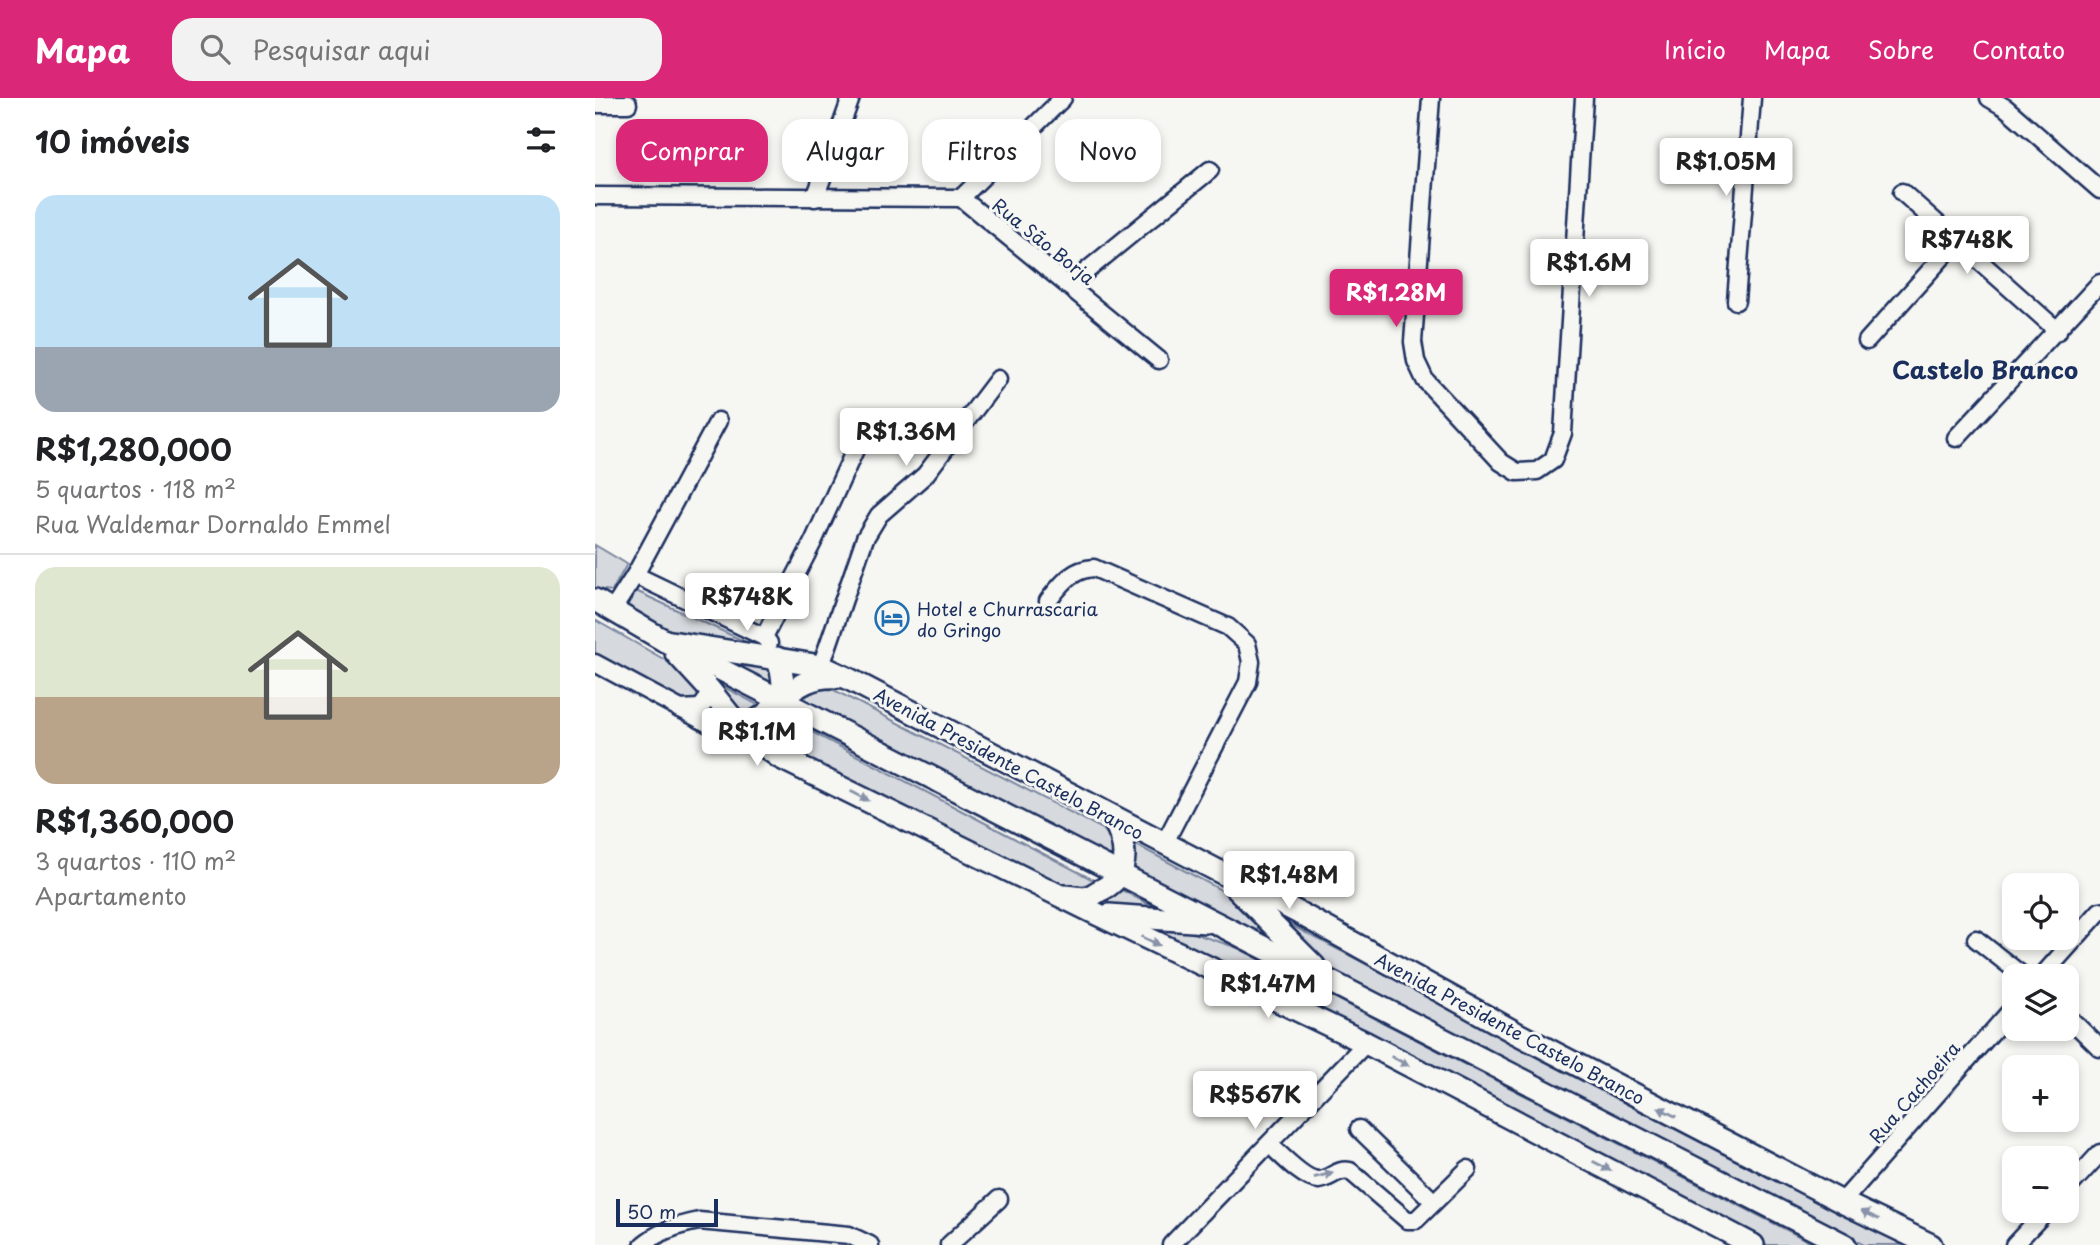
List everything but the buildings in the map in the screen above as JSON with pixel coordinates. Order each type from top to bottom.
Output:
[{"type":"main road","name":"Avenida Presidente Castelo Branco","points":[[603,606],[665,641],[1845,1245]]},
{"type":"main road","name":"Avenida Presidente Castelo Branco","points":[[665,641],[821,666],[847,678],[1220,872],[1516,1033],[1842,1202],[1931,1245]]},
{"type":"main road","name":"Avenida Presidente Castelo Branco","points":[[665,641],[741,729],[763,747],[1060,896],[1366,1044],[1753,1245]]},
{"type":"main road","points":[[777,658],[785,682],[780,699],[781,731],[789,753],[799,765]]},
{"type":"main road","points":[[741,729],[769,713],[780,699],[811,679],[847,678]]},
{"type":"main road","points":[[1060,896],[1087,897],[1109,886],[1119,873],[1125,858],[1124,844],[1112,817]]},
{"type":"main road","points":[[1220,872],[1328,980]]},
{"type":"main road","points":[[1097,914],[1214,922]]},
{"type":"street","points":[[815,198],[851,98]]},
{"type":"street","points":[[595,196],[961,198],[1063,98]]},
{"type":"street","points":[[1431,98],[1413,342],[1416,361],[1425,380],[1501,462],[1517,472],[1537,471],[1553,460],[1563,433],[1584,98]]},
{"type":"street","points":[[1736,301],[1752,98]]},
{"type":"street","points":[[1990,98],[2006,108],[2100,190]]},
{"type":"street","points":[[595,104],[628,104]]},
{"type":"street","points":[[1068,286],[1210,170]]},
{"type":"street","points":[[1902,192],[2058,331]]},
{"type":"street","name":"Rua São Borja","points":[[961,198],[1159,360]]},
{"type":"street","points":[[1867,341],[1957,242]]},
{"type":"street","points":[[1956,438],[2100,283]]},
{"type":"street","points":[[821,666],[865,538],[879,515],[925,475],[998,379]]},
{"type":"street","points":[[603,606],[635,575],[718,421]]},
{"type":"street","points":[[764,637],[813,542],[859,441]]},
{"type":"street","points":[[1048,601],[1070,575],[1083,569],[1094,568],[1228,627],[1247,644],[1251,662],[1248,682],[1164,844]]},
{"type":"street","points":[[635,575],[764,637],[777,658]]},
{"type":"street","name":"Avenida Presidente Castelo Branco","points":[[595,663],[728,733],[741,729]]},
{"type":"street","points":[[678,709],[700,708],[706,701],[709,689]]},
{"type":"street","points":[[2053,964],[2100,911]]},
{"type":"street","points":[[1976,939],[2008,964]]},
{"type":"street","name":"Rua Cachoeira","points":[[1842,1202],[2002,1021]]},
{"type":"street","points":[[2079,1028],[2100,1048]]},
{"type":"street","points":[[1171,1245],[1366,1044]]},
{"type":"street","points":[[1359,1129],[1434,1202]]},
{"type":"street","points":[[1269,1144],[1297,1169],[1312,1178],[1319,1180],[1340,1170],[1350,1171],[1407,1220],[1416,1220],[1468,1169]]},
{"type":"street","points":[[2079,1176],[2100,1153]]},
{"type":"street","points":[[949,1245],[999,1199]]},
{"type":"street","points":[[643,1245],[652,1237],[679,1225],[699,1221],[849,1235],[870,1245]]},
{"type":"street","points":[[2014,1245],[2035,1223]]},
{"type":"shaded area","points":[[595,545],[627,564],[612,591],[595,589]]},
{"type":"shaded area","points":[[636,591],[761,649],[667,631],[628,610],[626,601],[632,592]]},
{"type":"shaded area","points":[[595,620],[674,665],[700,691],[697,701],[678,701],[595,656]]},
{"type":"shaded area","points":[[712,656],[773,662],[776,689]]},
{"type":"shaded area","points":[[705,677],[766,709],[744,722]]},
{"type":"shaded area","points":[[834,690],[1103,829],[1114,842],[1116,862],[797,700],[807,692]]},
{"type":"shaded area","points":[[789,720],[1105,886],[1075,894],[801,756]]},
{"type":"shaded area","points":[[1129,841],[1223,891],[1260,924],[1279,946],[1131,870]]},
{"type":"shaded area","points":[[1120,889],[1169,915],[1095,907],[1107,901]]},
{"type":"shaded area","points":[[1264,911],[1908,1245],[1864,1245],[1316,962]]},
{"type":"shaded area","points":[[1128,924],[1175,927],[1238,948],[1816,1245],[1763,1245]]},
{"type":"place","name":"Hotel e Churrascaria do Gringo","points":[[892,618]]},
{"type":"district","name":"Castelo Branco","points":[[1985,369]]}]
